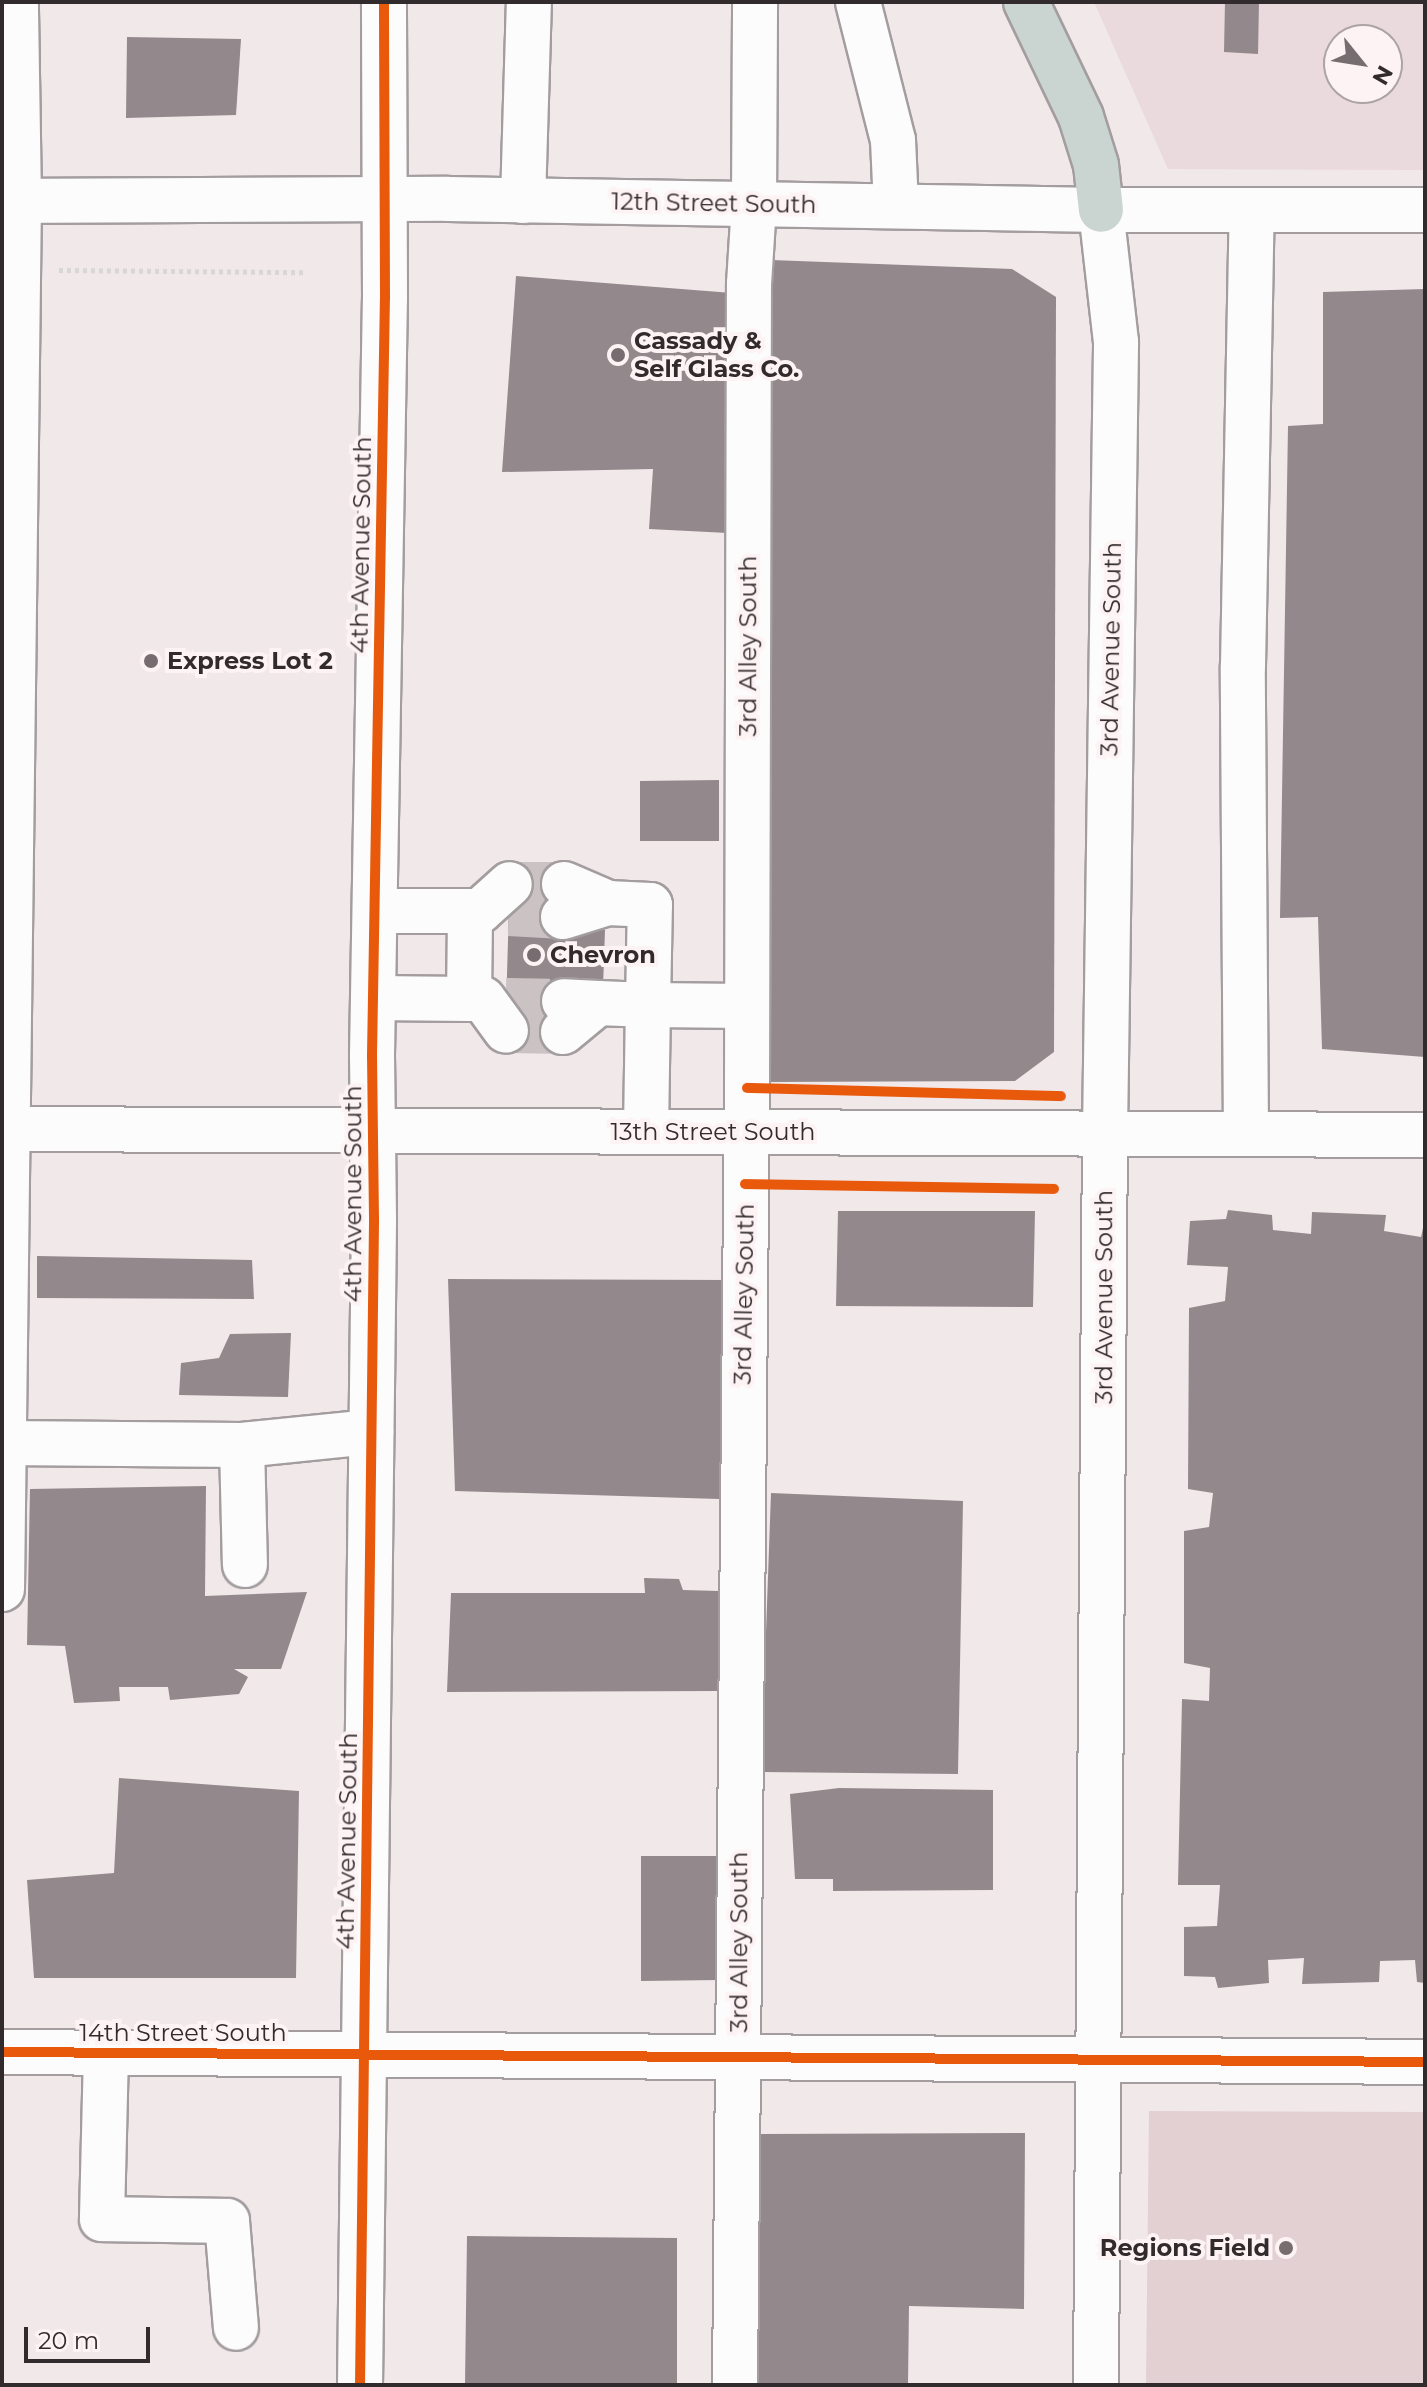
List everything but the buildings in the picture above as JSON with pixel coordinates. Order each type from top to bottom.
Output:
[{"type":"highway","points":[[1026,2],[1081,117],[1096,165],[1101,210]]},
{"type":"street","points":[[2,1589],[4,1129],[17,270],[10,201],[16,2]]},
{"type":"street","name":"4th Avenue South","points":[[360,2385],[385,200],[384,2]]},
{"type":"street","points":[[523,201],[529,2]]},
{"type":"street","name":"3rd Alley South","points":[[735,2385],[747,1006],[749,284],[754,204],[755,2]]},
{"type":"street","points":[[858,2],[893,140],[896,206]]},
{"type":"street","name":"12th Street South","points":[[10,201],[385,200],[1101,210],[1425,210]]},
{"type":"street","name":"3rd Avenue South","points":[[1096,2385],[1105,1134],[1116,342],[1101,210]]},
{"type":"street","points":[[1246,1134],[1243,666],[1252,210]]},
{"type":"street","points":[[564,900],[650,905],[646,1131]]},
{"type":"street","points":[[374,998],[491,1007],[492,905],[375,911]]},
{"type":"street","points":[[575,1012],[648,1005],[747,1006]]},
{"type":"street","name":"13th Street South","points":[[4,1129],[1425,1135]]},
{"type":"street","points":[[3,1443],[242,1445],[371,1432]]},
{"type":"street","points":[[242,1445],[245,1565]]},
{"type":"street","name":"14th Street South","points":[[2,2052],[1425,2062]]},
{"type":"street","points":[[106,2053],[102,2219],[227,2221],[236,2328]]},
{"type":"path","points":[[17,270],[303,272]]},
{"type":"shaded area","points":[[1094,2],[1425,2],[1425,170],[1168,169]]},
{"type":"shaded area","name":"Regions Field","points":[[1149,2111],[1425,2112],[1425,2385],[1146,2385]]},
{"type":"tunnel","points":[[510,884],[564,884]]},
{"type":"tunnel","points":[[509,914],[563,917]]},
{"type":"tunnel","points":[[506,1000],[564,1001]]},
{"type":"tunnel","points":[[506,1031],[563,1032]]},
{"type":"cycle path","points":[[360,2385],[374,1219],[372,1055],[385,298],[384,2]]},
{"type":"cycle path","points":[[747,1088],[1061,1096]]},
{"type":"cycle path","points":[[745,1184],[1054,1189]]},
{"type":"cycle path","points":[[2,2052],[1425,2062]]},
{"type":"place","name":"Cassady & Self Glass Co.","points":[[618,355]]},
{"type":"place","name":"Express Lot 2","points":[[151,661]]},
{"type":"place","name":"Chevron","points":[[534,955]]},
{"type":"place","name":"Regions Field","points":[[1286,2248]]}]
